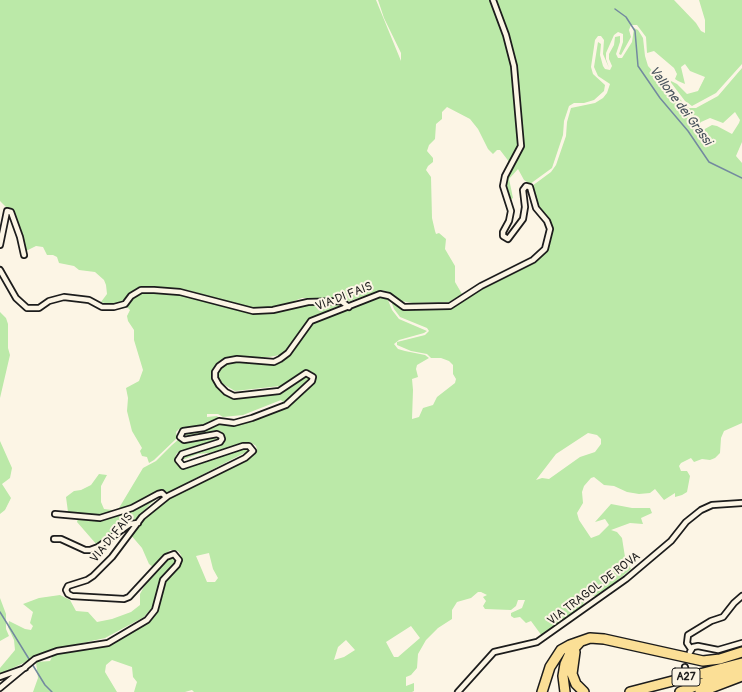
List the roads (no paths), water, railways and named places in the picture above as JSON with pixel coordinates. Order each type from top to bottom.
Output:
[{"type":"highway","name":"A27","points":[[542,692],[546,677],[555,658],[570,645],[590,638],[604,639],[703,661],[720,659],[742,652]]},
{"type":"highway","points":[[565,692],[563,676],[566,660],[572,650],[582,640]]},
{"type":"highway","points":[[582,640],[575,652],[572,669],[574,680],[584,692]]},
{"type":"highway","name":"A27","points":[[630,692],[742,663]]},
{"type":"highway","name":"A27","points":[[680,692],[742,668]]},
{"type":"highway","name":"A27","points":[[700,692],[742,676]]},
{"type":"street","name":"VIA DI FAIS","points":[[28,666],[35,660],[57,651],[108,643],[147,620],[155,610],[163,580],[177,565],[179,560],[174,554],[166,557],[128,598],[124,600],[72,596],[68,594],[66,590],[68,586],[87,580],[93,576],[112,557],[142,517],[166,497],[245,458],[253,451],[249,446],[243,446],[183,466],[178,460],[182,454],[220,442],[222,439],[221,436],[217,434],[184,440],[180,437],[183,431],[204,428],[219,421],[234,423],[259,416],[286,405],[312,381],[312,377],[306,373],[279,391],[234,396],[226,392],[218,385],[215,378],[215,372],[226,360],[237,359],[274,362],[288,353],[311,321],[380,294],[389,296],[404,307],[450,306],[482,286],[532,260],[545,248],[550,229],[547,222],[536,208],[530,187],[526,186],[523,190],[525,207],[523,219],[508,239],[503,236],[503,232],[509,221],[511,211],[503,186],[505,176],[521,146],[514,66],[506,35],[493,0]]},
{"type":"street","points":[[0,245],[7,211],[11,212],[20,237],[24,255]]},
{"type":"street","points":[[0,270],[16,298],[27,308],[39,308],[49,301],[64,297],[89,300],[102,306],[114,307],[125,304],[131,296],[141,290],[180,292],[253,311],[273,310],[308,302],[341,301],[349,307]]},
{"type":"street","points":[[55,514],[100,518],[132,508],[158,494],[162,493],[166,497]]},
{"type":"street","name":"VIA TRAGOL DE ROVA","points":[[458,692],[494,652],[537,642],[626,579],[670,542],[686,522],[701,510],[712,505],[742,503]]},
{"type":"street","points":[[54,539],[61,539],[85,550],[90,550],[98,547],[130,524],[138,523]]},
{"type":"street","points":[[742,596],[734,603],[723,617],[711,621],[688,635],[687,643],[690,651],[698,646],[718,650],[742,643]]},
{"type":"street","points":[[0,677],[28,666]]},
{"type":"street","points":[[0,688],[28,666]]},
{"type":"street","points":[[685,667],[688,679]]},
{"type":"waterway","name":"Vallone dei Grassi","points":[[615,9],[626,17],[635,31],[638,66],[660,98],[688,131],[709,162],[742,178]]},
{"type":"waterway","points":[[0,612],[45,685],[52,692]]}]
